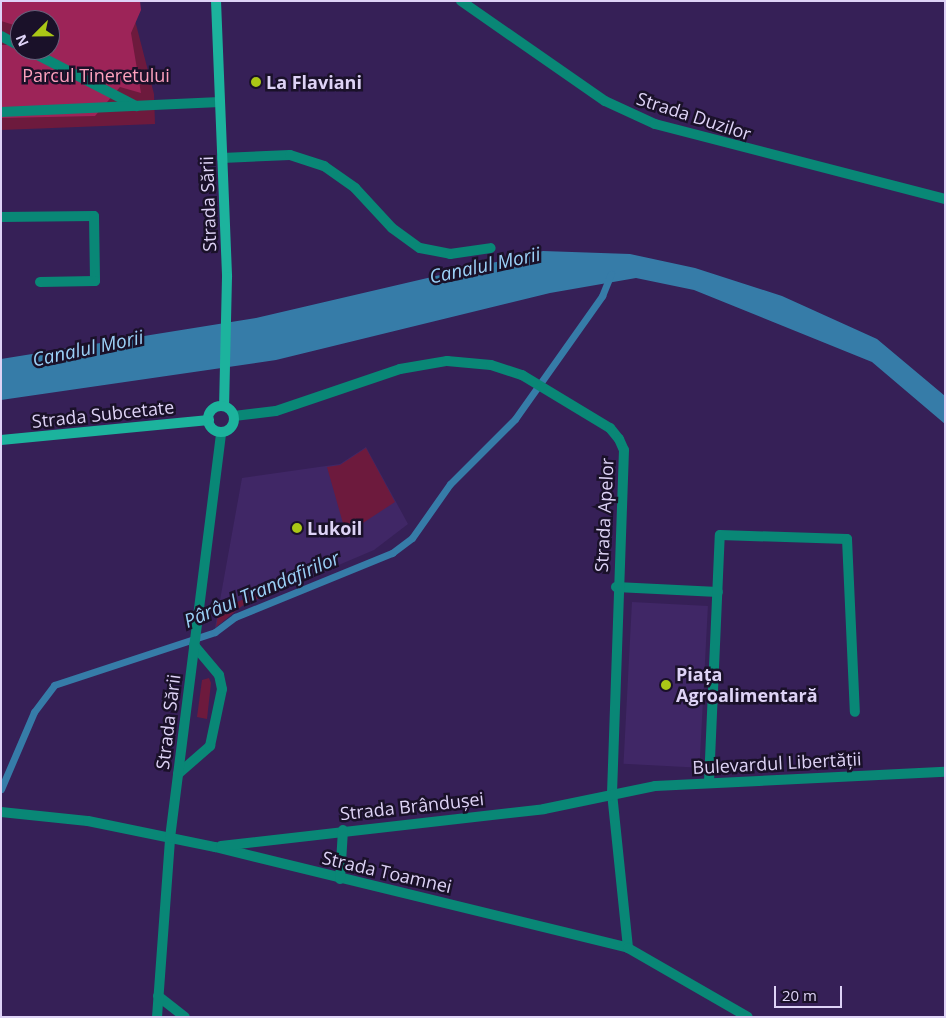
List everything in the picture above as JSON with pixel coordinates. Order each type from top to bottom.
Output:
[{"type":"main road","name":"Strada Sării","points":[[216,1],[227,297],[224,406]]},
{"type":"main road","points":[[224,406],[234,416],[231,427],[221,432],[209,420],[212,410],[224,406]]},
{"type":"main road","name":"Strada Subcetate","points":[[1,440],[209,420]]},
{"type":"street","name":"Strada Duzilor","points":[[461,1],[605,101],[655,124],[945,199]]},
{"type":"street","points":[[47,60],[137,107]]},
{"type":"street","points":[[1,112],[220,102]]},
{"type":"street","points":[[222,158],[290,155],[324,166],[355,188],[392,228],[420,248],[450,254],[491,248]]},
{"type":"street","points":[[1,217],[94,216],[95,281],[40,282]]},
{"type":"street","name":"Strada Apelor","points":[[234,416],[276,411],[400,369],[447,361],[491,365],[522,375],[610,428],[624,450],[616,587],[612,793],[628,948]]},
{"type":"street","name":"Strada Sării","points":[[156,1017],[170,838],[221,432]]},
{"type":"street","points":[[709,782],[720,535],[847,539],[855,712]]},
{"type":"street","points":[[616,587],[718,592]]},
{"type":"street","points":[[178,774],[210,746],[222,689],[219,675],[193,650]]},
{"type":"street","name":"Bulevardul Libertății","points":[[612,793],[709,782],[945,772]]},
{"type":"street","name":"Strada Brândușei","points":[[215,847],[343,830],[544,809],[612,793]]},
{"type":"street","name":"Strada Toamnei","points":[[5,811],[88,821],[215,847],[628,948],[748,1017]]},
{"type":"street","points":[[340,879],[343,830]]},
{"type":"street","points":[[158,996],[185,1017]]},
{"type":"shaded area","points":[[366,447],[408,524],[374,550],[242,606],[215,628],[242,478],[340,464]]},
{"type":"shaded area","name":"Piața Agroalimentară","points":[[632,602],[708,606],[699,768],[624,764]]},
{"type":"green space","name":"Parcul Tineretului","points":[[1,1],[130,1],[154,94],[155,124],[1,130]]},
{"type":"green space","name":"Parcul Tineretului","points":[[1,1],[140,1],[141,10],[131,33],[141,93],[120,87],[95,116],[1,118],[1,45],[7,45],[10,36],[10,60],[60,60],[60,10],[10,10],[10,24],[1,21]]},
{"type":"green space","points":[[366,448],[395,502],[346,534],[327,467],[340,465]]},
{"type":"green space","points":[[260,592],[262,597],[242,606],[216,627],[219,610]]},
{"type":"green space","points":[[209,678],[211,683],[207,719],[197,717],[202,680]]},
{"type":"water","name":"Canalul Morii","points":[[543,251],[630,254],[695,268],[782,296],[877,339],[945,396],[945,424],[872,362],[694,290],[636,278],[550,293],[276,360],[1,400],[1,359],[256,318]]},
{"type":"waterway","name":"Pârâul Trandafirilor","points":[[1,789],[34,712],[54,685],[215,632],[235,617],[392,553],[412,538],[450,484],[515,419],[602,296],[611,274]]},
{"type":"place","name":"La Flaviani","points":[[256,82]]},
{"type":"place","name":"Lukoil","points":[[297,528]]},
{"type":"place","name":"Piața Agroalimentară","points":[[666,685]]}]
